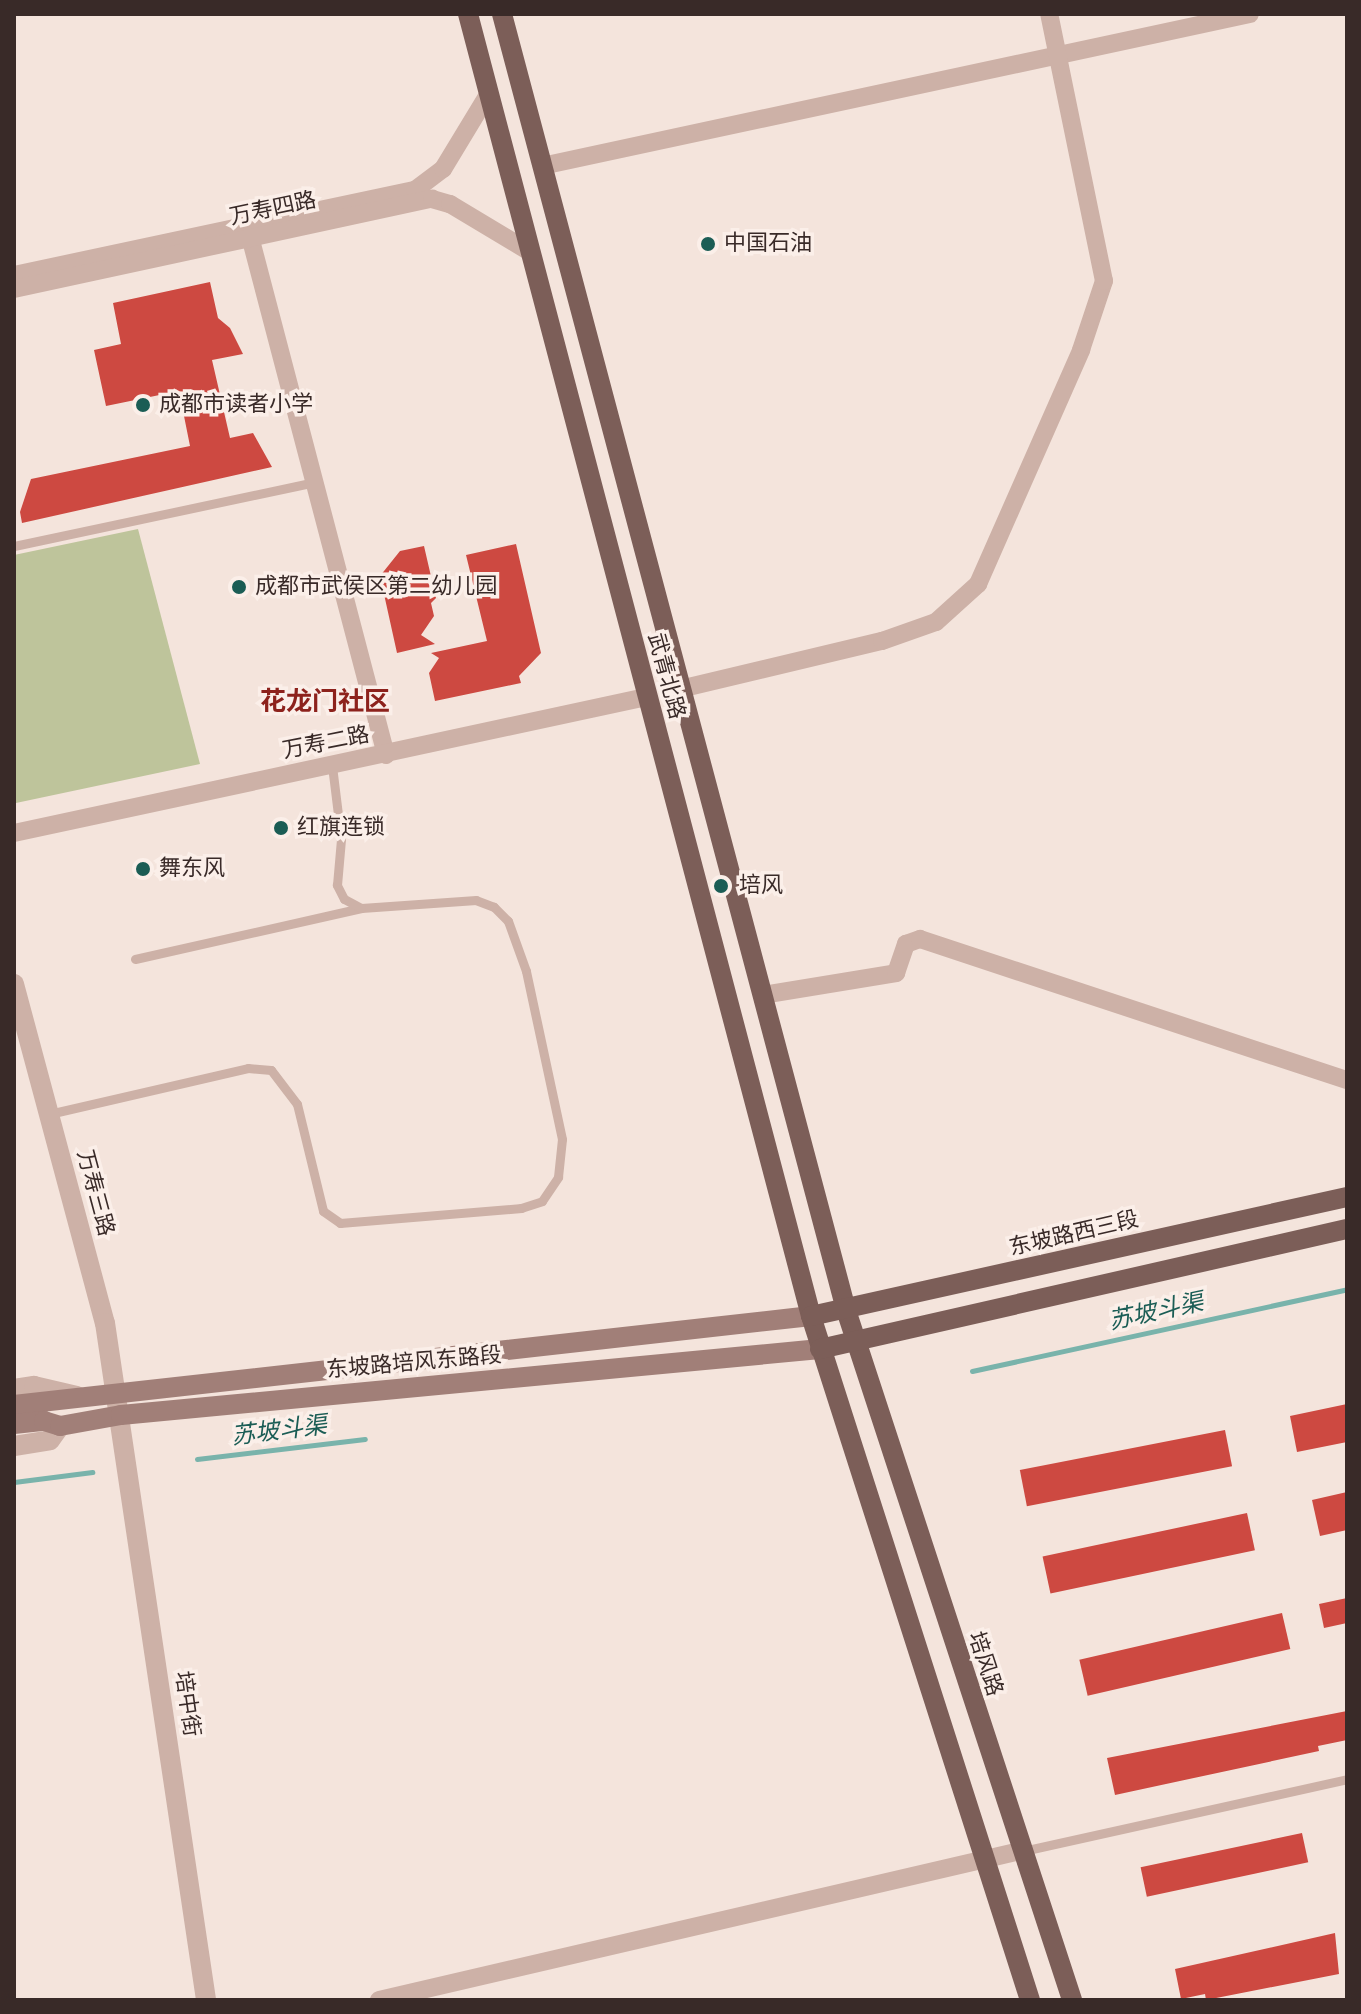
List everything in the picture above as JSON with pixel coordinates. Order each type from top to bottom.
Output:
[{"type":"main road","name":"武青北路","points":[[468,14],[820,1349]]},
{"type":"main road","name":"武青北路","points":[[502,14],[856,1341]]},
{"type":"main road","name":"东坡路西三段","points":[[811,1316],[1347,1197]]},
{"type":"main road","points":[[1030,2000],[982,1860],[820,1349],[1347,1229]]},
{"type":"main road","name":"东坡路培风东路段","points":[[14,1405],[811,1316]]},
{"type":"main road","name":"培风路","points":[[856,1341],[1020,1851],[1072,2000]]},
{"type":"main road","name":"东坡路培风东路段","points":[[14,1424],[44,1421],[60,1426],[121,1415],[820,1349]]},
{"type":"street","points":[[680,689],[882,641],[936,622],[978,584],[1091,328],[1104,281],[1049,14]]},
{"type":"street","points":[[542,166],[1250,14]]},
{"type":"street","name":"万寿四路","points":[[14,289],[249,232],[427,184],[458,149],[489,93]]},
{"type":"street","name":"万寿四路","points":[[14,275],[432,199],[450,204],[530,252]]},
{"type":"street","points":[[249,232],[386,755]]},
{"type":"street","name":"万寿二路","points":[[14,833],[646,697]]},
{"type":"street","points":[[762,995],[896,973],[906,944],[920,939],[1347,1080]]},
{"type":"street","name":"万寿三路","points":[[14,984],[105,1323],[121,1415]]},
{"type":"street","points":[[14,1389],[34,1386],[81,1397]]},
{"type":"street","name":"培中街","points":[[121,1415],[206,2000]]},
{"type":"street","points":[[14,1446],[50,1440],[60,1426]]},
{"type":"street","points":[[379,2000],[1020,1851]]},
{"type":"lane","points":[[14,546],[316,482]]},
{"type":"lane","points":[[332,766],[341,839],[337,885],[344,899],[361,908]]},
{"type":"lane","points":[[49,1114],[248,1068],[271,1070],[297,1104],[323,1211],[340,1223],[521,1208],[542,1201],[558,1177],[562,1139],[526,971],[508,921],[494,907],[476,900],[361,908],[135,959]]},
{"type":"lane","points":[[1020,1851],[1347,1779]]},
{"type":"green space","points":[[138,529],[200,764],[16,803],[14,555]]},
{"type":"building","points":[[210,282],[218,318],[230,328],[243,354],[212,360],[230,438],[253,433],[272,467],[22,523],[20,512],[31,479],[190,446],[179,391],[106,406],[94,350],[121,344],[113,303]]},
{"type":"building","points":[[516,544],[541,653],[519,676],[521,683],[435,701],[429,673],[439,658],[431,653],[487,641],[466,555]]},
{"type":"building","points":[[424,546],[436,598],[431,603],[434,616],[421,635],[435,644],[397,653],[380,576],[400,551]]},
{"type":"building","points":[[1347,1404],[1347,1442],[1297,1452],[1290,1416]]},
{"type":"building","points":[[1225,1430],[1232,1466],[1027,1506],[1020,1470]]},
{"type":"building","points":[[1347,1492],[1347,1530],[1320,1536],[1312,1500]]},
{"type":"building","points":[[1247,1513],[1255,1550],[1050,1594],[1043,1556]]},
{"type":"building","points":[[1347,1598],[1347,1623],[1324,1628],[1319,1604]]},
{"type":"building","points":[[1282,1613],[1290,1649],[1088,1696],[1079,1660]]},
{"type":"building","points":[[1347,1711],[1347,1740],[1318,1746],[1319,1751],[1115,1795],[1107,1758]]},
{"type":"building","points":[[1302,1833],[1308,1862],[1147,1897],[1141,1867]]},
{"type":"building","points":[[1335,1933],[1339,1974],[1206,2000],[1205,1994],[1181,1999],[1175,1969]]},
{"type":"waterway","name":"苏坡斗渠","points":[[972,1371],[1347,1289]]},
{"type":"waterway","name":"苏坡斗渠","points":[[197,1459],[365,1439]]},
{"type":"waterway","name":"苏坡斗渠","points":[[14,1482],[92,1472]]},
{"type":"place","name":"中国石油","points":[[708,244]]},
{"type":"place","name":"成都市读者小学","points":[[143,405]]},
{"type":"place","name":"成都市武侯区第二幼儿园","points":[[239,587]]},
{"type":"place","name":"红旗连锁","points":[[281,828]]},
{"type":"place","name":"舞东风","points":[[143,869]]},
{"type":"place","name":"培风","points":[[721,886]]},
{"type":"district","name":"花龙门社区","points":[[325,702]]}]
